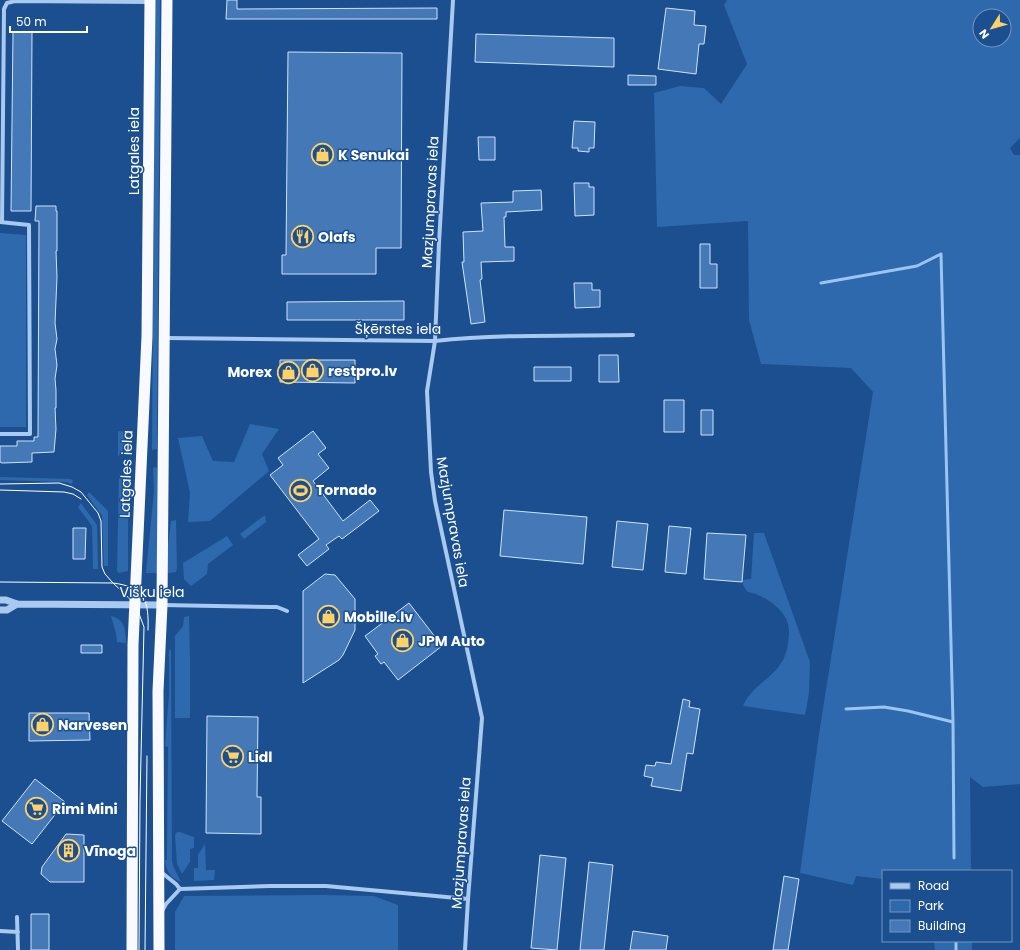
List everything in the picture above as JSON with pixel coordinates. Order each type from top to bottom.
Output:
[{"type":"highway","points":[[159,950],[158,691],[162,605],[167,0]]},
{"type":"highway","name":"Latgales iela","points":[[132,950],[133,645],[147,336],[150,1]]},
{"type":"street","name":"Mazjumpravas iela","points":[[454,0],[439,236],[435,341],[427,391],[430,472],[482,718],[465,950]]},
{"type":"street","points":[[0,434],[30,434],[29,225],[1,222],[4,9],[7,3],[15,1],[150,1]]},
{"type":"street","name":"Šķērstes iela","points":[[164,338],[435,341],[499,336],[633,335]]},
{"type":"street","name":"Višķu iela","points":[[0,600],[6,600],[17,604],[270,606],[287,611]]},
{"type":"street","name":"Višķu iela","points":[[0,610],[7,610],[17,604]]},
{"type":"street","points":[[159,871],[180,889]]},
{"type":"street","points":[[159,915],[166,904],[180,889],[326,886],[468,898]]},
{"type":"street","points":[[17,917],[18,950]]},
{"type":"street","points":[[0,931],[18,932]]},
{"type":"green space","points":[[155,0],[160,0],[157,449],[152,450]]},
{"type":"green space","points":[[727,0],[1020,0],[1020,138],[1010,148],[1014,155],[1020,155],[1020,784],[983,787],[970,777],[971,870],[882,870],[882,879],[856,876],[853,885],[800,873],[819,734],[873,392],[851,368],[761,364],[749,320],[748,221],[657,227],[654,93],[680,86],[704,88],[721,104],[747,64],[724,5]]},
{"type":"green space","points":[[0,233],[26,235],[26,427],[0,427]]},
{"type":"green space","points":[[250,424],[279,429],[262,454],[269,471],[210,521],[188,522],[190,493],[178,438],[202,436],[213,461],[234,462]]},
{"type":"green space","points":[[118,431],[128,432],[127,443],[118,457]]},
{"type":"green space","points":[[153,468],[157,468],[157,573],[146,573],[154,491]]},
{"type":"green space","points":[[119,474],[128,479],[128,571],[119,573],[117,571]]},
{"type":"green space","points":[[0,477],[73,480],[72,484],[66,482],[0,480]]},
{"type":"green space","points":[[89,492],[108,511],[108,566],[104,566],[102,516],[87,495]]},
{"type":"green space","points":[[81,503],[97,525],[98,569],[93,569],[92,526],[78,507]]},
{"type":"green space","points":[[265,515],[266,522],[244,539],[240,534]]},
{"type":"green space","points":[[176,520],[177,568],[176,572],[168,573],[167,554],[171,521]]},
{"type":"green space","points":[[754,533],[764,533],[810,662],[809,693],[805,715],[743,706],[754,690],[781,664],[789,635],[789,626],[779,609],[767,599],[757,594],[748,592],[743,584],[742,580],[751,579]]},
{"type":"green space","points":[[227,536],[233,545],[208,564],[207,574],[191,586],[184,579],[183,563]]},
{"type":"green space","points":[[111,616],[120,620],[124,626],[126,643],[117,642]]},
{"type":"green space","points":[[189,616],[190,718],[175,718],[175,636],[183,626],[184,617]]},
{"type":"green space","points":[[169,649],[171,651],[172,860],[173,866],[181,882],[169,874],[166,868],[165,860],[167,860],[168,747],[165,746],[169,694]]},
{"type":"green space","points":[[177,832],[194,837],[194,848],[190,849],[190,862],[182,874],[177,864],[175,835]]},
{"type":"green space","points":[[205,844],[206,870],[215,870],[214,880],[194,881],[194,868],[198,868],[198,855]]},
{"type":"green space","points":[[184,896],[374,896],[398,905],[398,950],[175,950],[175,912]]},
{"type":"green space","points":[[934,942],[972,942],[972,950],[935,950]]},
{"type":"building","points":[[227,0],[237,0],[237,9],[437,8],[437,19],[226,19]]},
{"type":"building","points":[[666,8],[695,11],[694,25],[706,26],[704,44],[699,44],[696,74],[658,69]]},
{"type":"building","points":[[13,32],[32,32],[31,211],[11,211]]},
{"type":"building","points":[[476,34],[614,38],[614,67],[475,62]]},
{"type":"building","points":[[288,52],[402,53],[401,248],[376,248],[376,274],[282,274],[282,255],[286,255]]},
{"type":"building","points":[[628,75],[656,76],[656,85],[628,85]]},
{"type":"building","points":[[574,121],[595,122],[594,148],[589,148],[589,152],[578,151],[578,148],[572,148]]},
{"type":"building","points":[[478,137],[495,137],[495,160],[479,160]]},
{"type":"building","points":[[574,183],[589,183],[589,187],[594,187],[594,215],[575,216]]},
{"type":"building","points":[[541,190],[542,210],[506,212],[506,217],[504,217],[505,247],[514,247],[514,261],[481,262],[482,279],[480,280],[485,322],[471,324],[462,262],[464,262],[463,232],[483,231],[481,203],[513,202],[513,191]]},
{"type":"building","points":[[36,206],[56,206],[57,211],[55,323],[57,339],[55,349],[57,365],[55,379],[56,429],[54,452],[32,453],[32,462],[2,463],[0,462],[0,446],[17,446],[17,441],[34,441],[34,437],[38,437],[39,221],[35,221]]},
{"type":"building","points":[[700,244],[710,244],[710,264],[717,264],[717,288],[700,288]]},
{"type":"building","points":[[574,283],[592,283],[592,290],[600,290],[600,307],[575,308]]},
{"type":"building","points":[[404,301],[404,320],[287,320],[287,302]]},
{"type":"building","points":[[599,355],[618,355],[619,382],[599,382]]},
{"type":"building","points":[[280,360],[355,360],[355,383],[280,382]]},
{"type":"building","points":[[534,367],[571,367],[571,381],[534,381]]},
{"type":"building","points":[[664,400],[684,400],[684,432],[664,432]]},
{"type":"building","points":[[701,410],[713,410],[713,435],[701,435]]},
{"type":"building","name":"Tornado","points":[[313,431],[326,448],[318,454],[329,468],[313,481],[343,521],[370,500],[379,511],[342,539],[339,536],[326,545],[329,549],[307,566],[298,555],[319,539],[270,475],[283,465],[278,458]]},
{"type":"building","points":[[504,510],[587,517],[583,564],[500,556]]},
{"type":"building","points":[[617,521],[648,524],[643,570],[612,567]]},
{"type":"building","points":[[669,526],[691,528],[686,574],[665,572]]},
{"type":"building","points":[[73,528],[86,528],[85,559],[73,559]]},
{"type":"building","points":[[707,533],[746,535],[742,582],[704,579]]},
{"type":"building","name":"Mobille.lv","points":[[325,574],[335,575],[355,599],[355,630],[339,660],[303,683],[303,591]]},
{"type":"building","name":"JPM Auto","points":[[409,603],[442,646],[398,680],[384,662],[381,664],[375,656],[378,654],[365,636]]},
{"type":"building","points":[[81,645],[102,645],[102,653],[81,653]]},
{"type":"building","points":[[683,699],[690,701],[689,707],[700,709],[693,754],[687,753],[681,791],[651,786],[653,778],[644,776],[646,765],[655,766],[656,762],[671,764]]},
{"type":"building","points":[[29,713],[89,713],[90,740],[29,741]]},
{"type":"building","name":"Lidl","points":[[207,716],[258,717],[257,797],[261,797],[261,834],[206,833]]},
{"type":"building","name":"Rimi Mini","points":[[35,779],[65,802],[32,844],[2,821]]},
{"type":"building","name":"Vīnoga","points":[[66,834],[84,835],[84,882],[50,882],[41,874],[42,867]]},
{"type":"building","points":[[540,855],[566,858],[557,950],[531,948]]},
{"type":"building","points":[[589,862],[613,865],[604,950],[580,950]]},
{"type":"building","points":[[784,876],[799,879],[788,950],[773,950]]},
{"type":"building","points":[[31,914],[49,914],[49,950],[31,950]]},
{"type":"building","points":[[633,931],[668,936],[666,950],[630,950]]},
{"type":"waterway","points":[[821,283],[917,266],[941,254],[953,722],[954,858]]},
{"type":"waterway","points":[[846,709],[884,707],[953,722]]},
{"type":"waterway","points":[[956,942],[956,950]]},
{"type":"tram line","points":[[0,484],[59,483],[72,487],[81,492],[98,513],[101,521],[102,567],[105,574],[133,602],[144,627],[140,800],[139,950]]},
{"type":"tram line","points":[[0,490],[64,492],[73,494],[81,499]]},
{"type":"tram line","points":[[0,582],[113,583],[124,585],[132,588],[143,597],[146,603],[148,630]]},
{"type":"tram line","points":[[145,950],[147,756]]},
{"type":"place","name":"K Senukai","points":[[322,155]]},
{"type":"place","name":"Olafs","points":[[302,237]]},
{"type":"place","name":"restpro.lv","points":[[313,371]]},
{"type":"place","name":"Morex","points":[[288,372]]},
{"type":"place","name":"Tornado","points":[[301,490]]},
{"type":"place","name":"Mobille.lv","points":[[329,617]]},
{"type":"place","name":"JPM Auto","points":[[403,641]]},
{"type":"place","name":"Narvesen","points":[[43,725]]},
{"type":"place","name":"Lidl","points":[[232,757]]},
{"type":"place","name":"Rimi Mini","points":[[36,809]]},
{"type":"place","name":"Vīnoga","points":[[69,851]]}]
